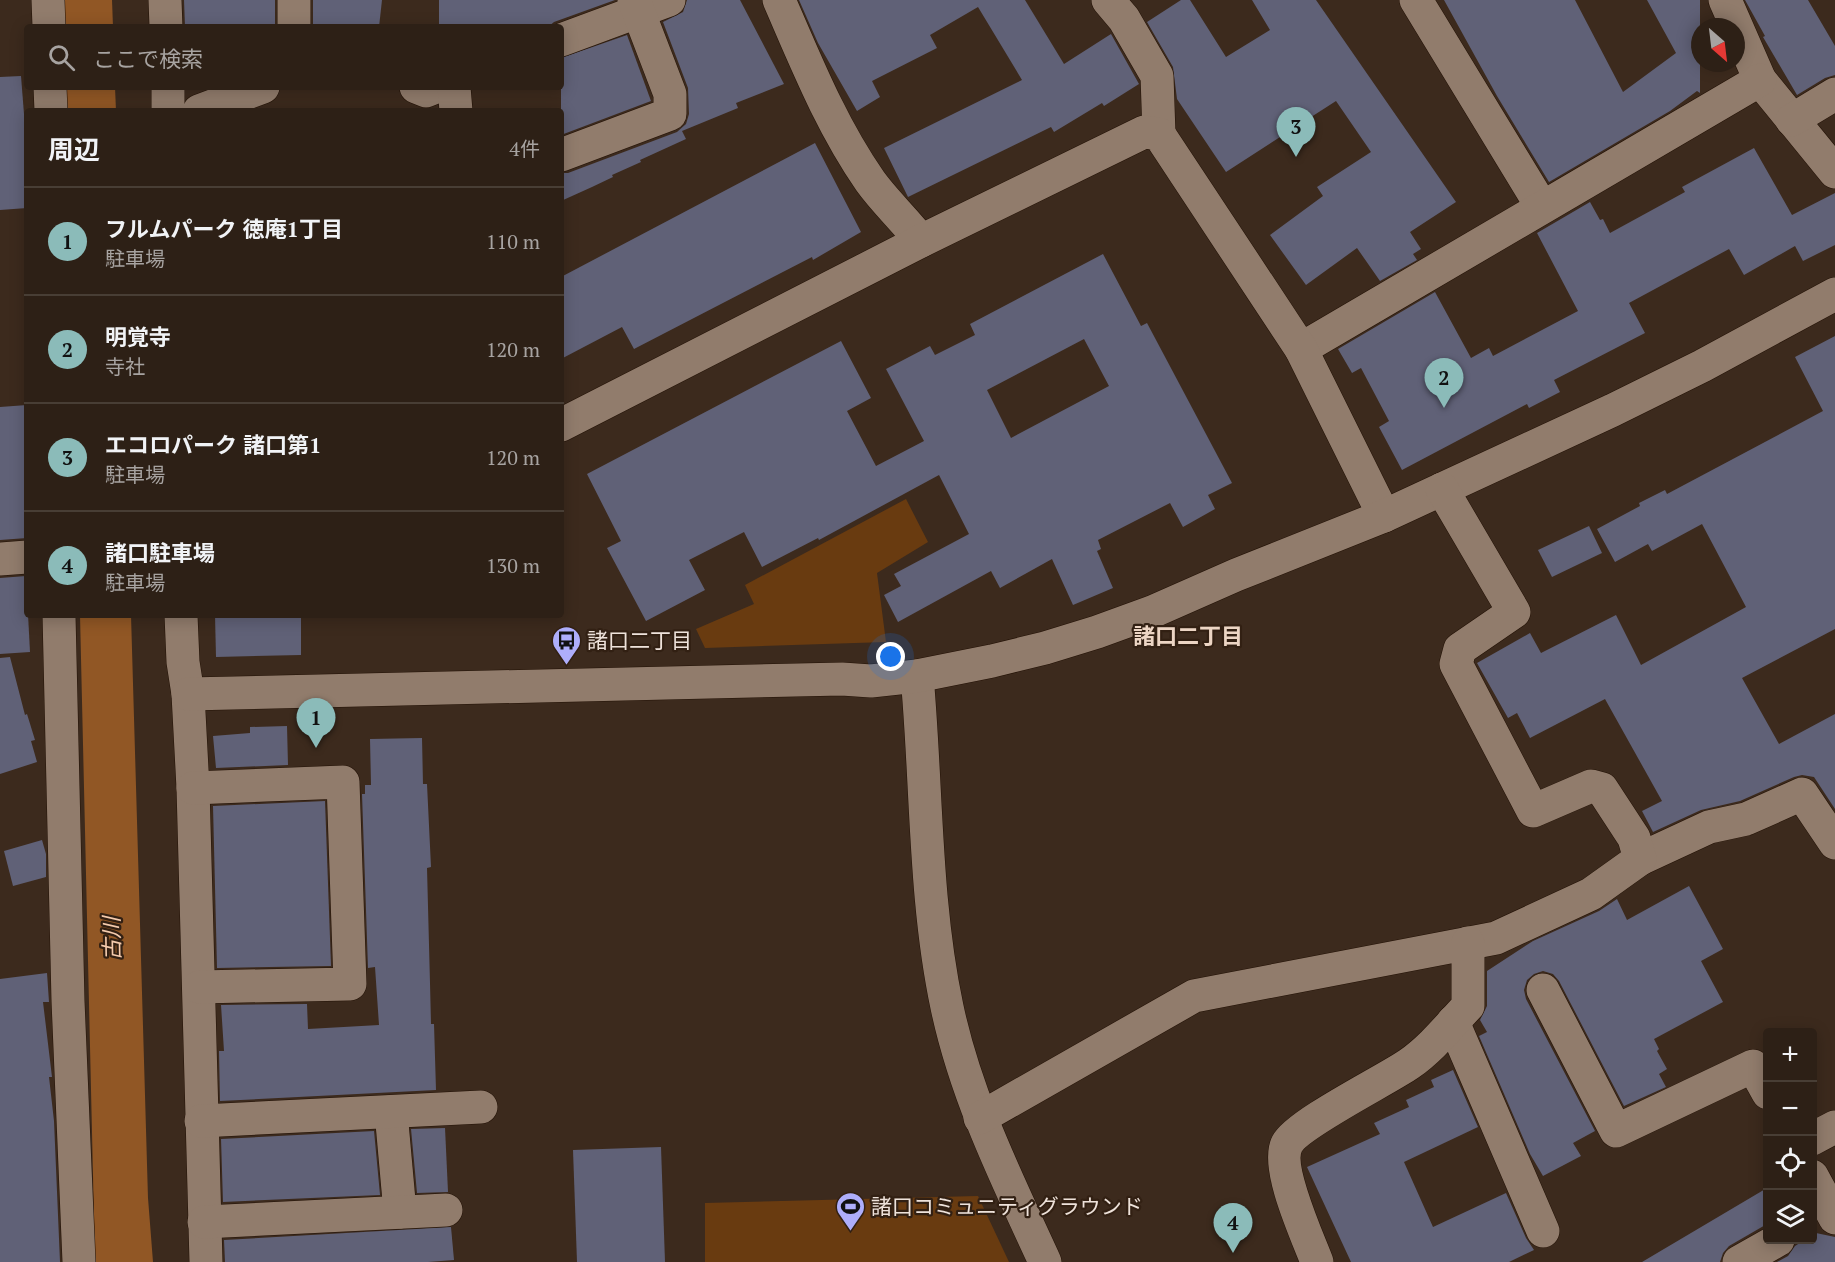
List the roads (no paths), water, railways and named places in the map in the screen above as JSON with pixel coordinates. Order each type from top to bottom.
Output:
[{"type":"street","points":[[48,0],[49,24]]},
{"type":"street","points":[[165,0],[166,24]]},
{"type":"street","points":[[294,0],[294,24]]},
{"type":"street","points":[[564,39],[636,6],[669,0]]},
{"type":"street","points":[[778,0],[846,144],[872,183],[921,241]]},
{"type":"street","points":[[1108,0],[1124,19],[1157,76],[1159,134],[1301,348],[1384,516]]},
{"type":"street","points":[[1416,0],[1542,207]]},
{"type":"street","points":[[1725,0],[1760,80],[1835,172]]},
{"type":"street","points":[[564,154],[670,114],[670,94],[636,6]]},
{"type":"street","points":[[1301,348],[1760,80]]},
{"type":"street","points":[[51,90],[51,108]]},
{"type":"street","points":[[168,90],[168,108]]},
{"type":"street","points":[[207,108],[255,90]]},
{"type":"street","points":[[454,90],[456,108]]},
{"type":"street","points":[[1792,120],[1835,94]]},
{"type":"street","points":[[564,423],[921,241],[1144,132],[1159,134]]},
{"type":"street","points":[[188,693],[871,681],[917,676],[1034,651],[1097,632],[1384,516],[1613,410],[1702,366],[1835,294]]},
{"type":"street","points":[[1442,489],[1514,612],[1460,649],[1456,664],[1533,811],[1591,786],[1602,789],[1634,838],[1640,859]]},
{"type":"street","points":[[0,560],[24,557]]},
{"type":"street","points":[[59,618],[68,1001],[79,1262]]},
{"type":"street","points":[[181,618],[193,788],[206,1262]]},
{"type":"street","points":[[917,676],[938,953],[947,1008],[980,1118],[1045,1262]]},
{"type":"street","points":[[193,788],[343,782],[350,984],[199,987]]},
{"type":"street","points":[[980,1118],[1194,996],[1496,938],[1591,894],[1640,859],[1709,827],[1746,819],[1802,794],[1835,843]]},
{"type":"street","points":[[1317,1262],[1289,1187],[1285,1157],[1287,1144],[1304,1128],[1410,1064],[1433,1044],[1468,1006],[1468,943]]},
{"type":"street","points":[[1543,990],[1616,1131],[1753,1066],[1763,1085]]},
{"type":"street","points":[[1453,1022],[1543,1231]]},
{"type":"street","points":[[201,1121],[481,1107]]},
{"type":"street","points":[[391,1112],[400,1212]]},
{"type":"street","points":[[1817,1136],[1835,1127]]},
{"type":"street","points":[[1817,1190],[1826,1215]]},
{"type":"street","points":[[204,1222],[446,1210]]},
{"type":"street","points":[[1739,1262],[1770,1244]]},
{"type":"water","points":[[58,0],[112,0],[113,24],[59,24]]},
{"type":"water","points":[[61,90],[115,90],[116,108],[61,108]]},
{"type":"water","name":"古川","points":[[80,618],[131,618],[148,1198],[153,1262],[95,1262]]},
{"type":"place","name":"エコロパーク 諸口第1","points":[[1296,157]]},
{"type":"place","name":"明覚寺","points":[[1444,408]]},
{"type":"place","name":"諸口二丁目","points":[[566,666]]},
{"type":"place","name":"フルムパーク 徳庵1丁目","points":[[316,748]]},
{"type":"place","name":"諸口コミュニティグラウンド","points":[[850,1232]]},
{"type":"place","name":"諸口駐車場","points":[[1233,1253]]},
{"type":"district","name":"諸口二丁目","points":[[1188,635]]}]
